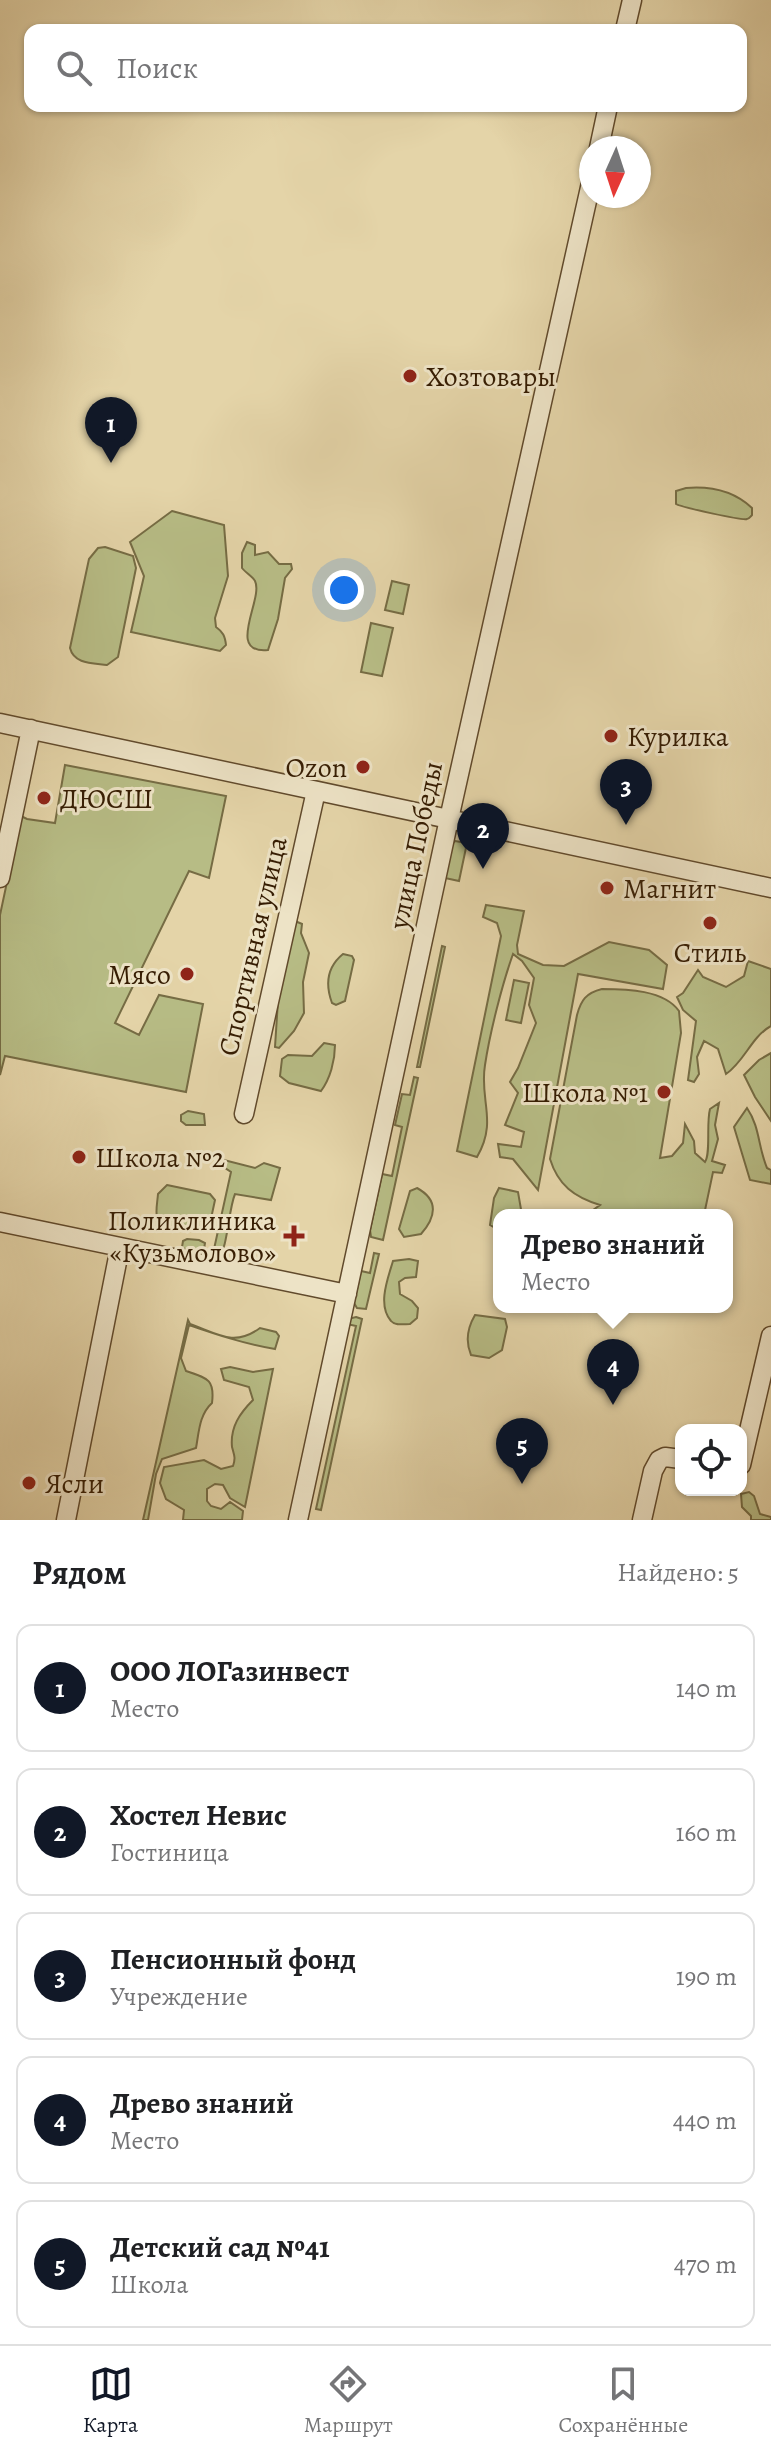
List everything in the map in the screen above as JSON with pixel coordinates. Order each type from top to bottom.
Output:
[{"type":"street","points":[[626,24],[632,0]]},
{"type":"street","points":[[602,136],[607,112]]},
{"type":"street","name":"улица Победы","points":[[298,1520],[449,819],[585,208]]},
{"type":"street","points":[[0,723],[771,888]]},
{"type":"street","points":[[0,878],[31,729]]},
{"type":"street","name":"Спортивная улица","points":[[244,1114],[316,791]]},
{"type":"street","points":[[0,1222],[347,1294]]},
{"type":"street","points":[[66,1520],[120,1247]]},
{"type":"street","points":[[747,1439],[771,1336]]},
{"type":"street","points":[[642,1520],[655,1465],[665,1457],[675,1458]]},
{"type":"green space","points":[[686,488],[713,489],[730,494],[752,508],[752,515],[748,519],[735,518],[676,504],[676,491]]},
{"type":"green space","points":[[172,511],[224,525],[228,576],[215,618],[216,627],[226,642],[220,651],[131,632],[144,576],[130,542]]},
{"type":"green space","points":[[247,542],[255,545],[255,555],[268,552],[279,564],[291,564],[292,569],[285,578],[278,619],[268,650],[255,649],[247,635],[256,589],[254,579],[242,568],[242,553]]},
{"type":"green space","points":[[105,547],[133,556],[136,568],[118,657],[107,665],[80,660],[70,648],[89,559],[98,548]]},
{"type":"green space","points":[[392,581],[409,585],[403,614],[385,610]]},
{"type":"green space","points":[[371,623],[393,628],[382,676],[361,672]]},
{"type":"green space","points":[[65,765],[226,796],[209,878],[189,871],[115,1023],[139,1035],[159,995],[203,1004],[186,1092],[5,1056],[0,1075],[0,915],[21,816],[55,823]]},
{"type":"green space","points":[[455,841],[467,843],[459,881],[445,878]]},
{"type":"green space","points":[[486,905],[524,911],[518,954],[543,965],[564,966],[609,942],[649,950],[667,965],[663,989],[578,974],[538,1190],[513,1159],[500,1157],[498,1144],[521,1147],[524,1132],[505,1125],[518,1093],[510,1082],[536,1023],[529,1005],[534,978],[513,954],[485,1065],[487,1121],[483,1144],[477,1157],[457,1151],[501,936],[497,923],[483,917]]},
{"type":"green space","points":[[295,921],[302,924],[301,933],[309,953],[303,982],[304,1013],[279,1048],[275,1047],[279,985]]},
{"type":"green space","points":[[442,946],[445,947],[420,1067],[417,1067]]},
{"type":"green space","points":[[343,954],[352,956],[354,960],[345,1001],[336,1005],[332,1003],[328,983],[334,964]]},
{"type":"green space","points":[[748,961],[771,969],[771,1026],[758,1036],[726,1074],[718,1049],[704,1041],[697,1057],[699,1074],[694,1082],[688,1080],[696,1021],[683,1010],[677,997],[698,970],[703,977],[726,987],[744,976]]},
{"type":"green space","points":[[514,980],[529,983],[521,1023],[506,1020]]},
{"type":"green space","points":[[602,989],[633,990],[664,999],[679,1011],[681,1033],[660,1158],[672,1156],[683,1143],[685,1124],[694,1141],[695,1153],[705,1162],[710,1109],[719,1103],[715,1125],[718,1139],[712,1161],[725,1165],[722,1173],[713,1172],[705,1209],[594,1209],[600,1205],[568,1189],[553,1168],[550,1159],[577,1015],[580,1005],[592,993]]},
{"type":"green space","points":[[324,1043],[335,1045],[335,1051],[321,1091],[289,1083],[280,1076],[282,1059],[288,1055],[312,1056]]},
{"type":"green space","points":[[771,1053],[771,1121],[744,1075]]},
{"type":"green space","points":[[414,1077],[418,1078],[383,1240],[371,1237],[370,1230],[382,1174],[392,1176],[402,1127],[395,1125],[402,1094],[410,1095]]},
{"type":"green space","points":[[747,1108],[767,1168],[771,1170],[771,1184],[750,1180],[734,1127]]},
{"type":"green space","points":[[188,1111],[204,1114],[205,1125],[186,1125],[181,1121],[181,1115]]},
{"type":"green space","points":[[216,1158],[255,1168],[264,1163],[280,1168],[271,1200],[235,1194],[224,1247],[218,1258],[214,1256],[214,1249],[231,1172]]},
{"type":"green space","points":[[167,1185],[210,1194],[215,1200],[209,1228],[198,1230],[179,1226],[167,1229],[162,1226],[156,1214],[158,1194]]},
{"type":"green space","points":[[417,1188],[432,1203],[432,1215],[421,1234],[404,1237],[399,1229],[410,1191]]},
{"type":"green space","points":[[499,1188],[518,1192],[521,1209],[493,1209],[493,1227],[490,1225],[494,1198]]},
{"type":"green space","points":[[187,1239],[205,1243],[202,1252],[182,1247]]},
{"type":"green space","points":[[374,1253],[379,1254],[366,1309],[357,1308],[354,1303],[361,1271],[370,1273]]},
{"type":"green space","points":[[393,1261],[418,1261],[416,1277],[399,1282],[400,1294],[418,1308],[417,1318],[410,1324],[397,1324],[387,1315],[385,1291]]},
{"type":"green space","points":[[475,1315],[505,1319],[507,1327],[502,1350],[489,1358],[471,1355],[469,1350],[468,1334]]},
{"type":"green space","points":[[348,1319],[362,1319],[321,1510],[316,1509],[356,1326],[347,1324]]},
{"type":"green space","points":[[188,1320],[190,1324],[215,1334],[189,1325],[181,1358],[186,1371],[211,1384],[212,1403],[202,1418],[196,1448],[162,1459],[156,1474],[148,1520],[143,1520]]},
{"type":"green space","points":[[260,1328],[276,1332],[279,1336],[275,1349],[220,1335],[242,1337]]},
{"type":"green space","points":[[230,1367],[253,1372],[273,1369],[245,1507],[230,1498],[223,1485],[215,1484],[207,1489],[207,1501],[211,1506],[221,1509],[230,1502],[243,1511],[242,1520],[183,1520],[184,1510],[166,1499],[160,1483],[164,1467],[204,1460],[221,1469],[233,1466],[234,1427],[253,1400],[249,1387],[224,1380],[221,1369]]},
{"type":"green space","points":[[506,1432],[535,1438],[531,1461],[502,1455]]},
{"type":"green space","points":[[747,1492],[754,1496],[760,1514],[771,1517],[771,1520],[751,1520],[742,1507],[741,1496],[747,1496]]},
{"type":"place","name":"Хозтовары","points":[[410,376]]},
{"type":"place","name":"ООО ЛОГазинвест","points":[[111,463]]},
{"type":"place","name":"Курилка","points":[[611,736]]},
{"type":"place","name":"Ozon","points":[[363,767]]},
{"type":"place","name":"ДЮСШ","points":[[44,798]]},
{"type":"place","name":"Пенсионный фонд","points":[[626,825]]},
{"type":"place","name":"Хостел Невис","points":[[483,869]]},
{"type":"place","name":"Магнит","points":[[607,888]]},
{"type":"place","name":"Стиль","points":[[710,923]]},
{"type":"place","name":"Мясо","points":[[187,974]]},
{"type":"place","name":"Школа №1","points":[[664,1092]]},
{"type":"place","name":"Школа №2","points":[[79,1157]]},
{"type":"place","name":"Поликлиника «Кузьмолово»","points":[[294,1236]]},
{"type":"place","name":"Древо знаний","points":[[613,1405]]},
{"type":"place","name":"Ясли","points":[[29,1483]]},
{"type":"place","name":"Детский сад №41","points":[[522,1484]]}]
